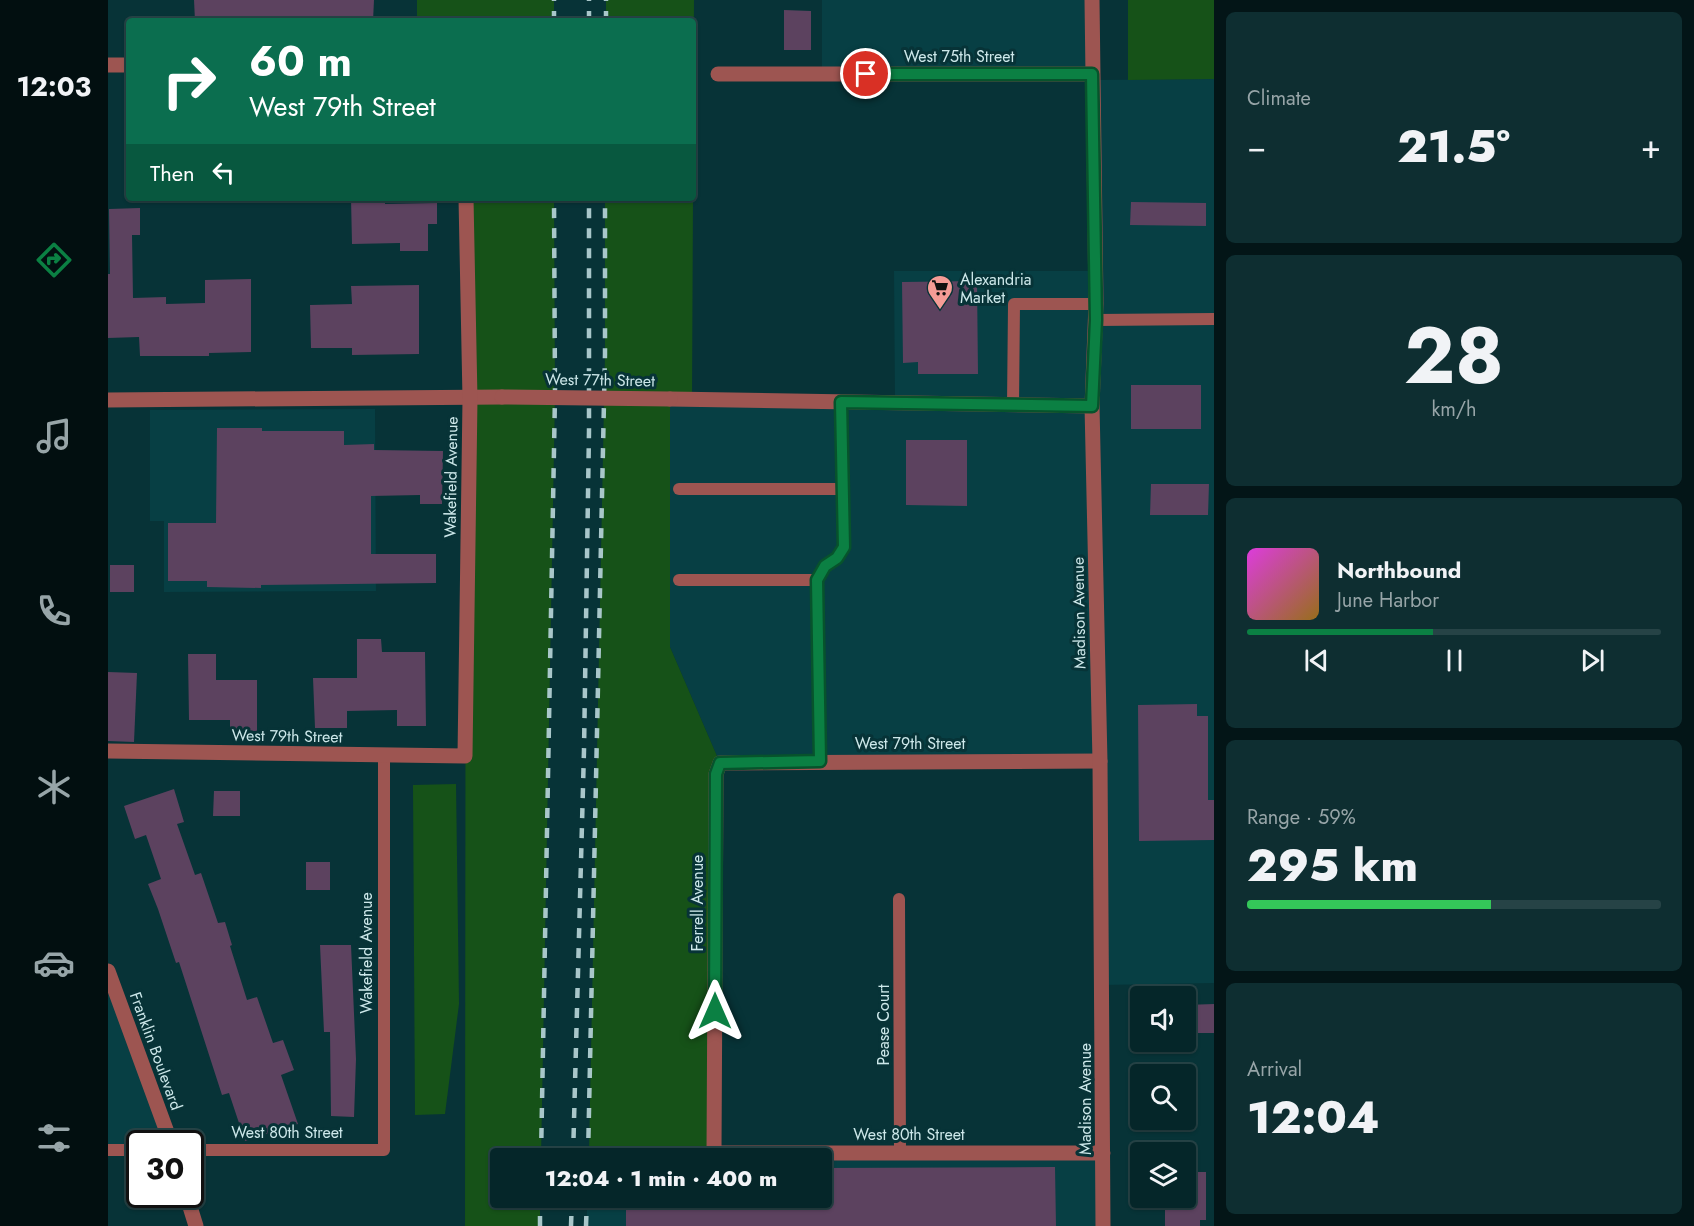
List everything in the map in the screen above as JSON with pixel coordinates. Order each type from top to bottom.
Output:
[{"type":"street","name":"Madison Avenue","points":[[1092,0],[1096,304],[1092,406],[1101,761],[1103,1226]]},
{"type":"street","points":[[108,65],[126,65]]},
{"type":"street","name":"West 75th Street","points":[[718,74],[1092,74]]},
{"type":"street","name":"Wakefield Avenue","points":[[465,756],[470,399],[466,201]]},
{"type":"street","name":"West 77th Street","points":[[108,400],[502,397],[1092,406]]},
{"type":"street","name":"West 79th Street","points":[[108,751],[465,756]]},
{"type":"street","name":"West 79th Street","points":[[720,763],[1101,761]]},
{"type":"street","name":"Ferrell Avenue","points":[[714,1148],[716,774],[720,763]]},
{"type":"street","name":"Franklin Boulevard","points":[[108,971],[166,1130]]},
{"type":"street","name":"West 80th Street","points":[[832,1152],[1103,1153]]},
{"type":"street","points":[[190,1208],[196,1226]]},
{"type":"lane","points":[[1013,405],[1014,304],[1096,304]]},
{"type":"lane","points":[[1096,320],[1214,319]]},
{"type":"lane","points":[[820,761],[817,580],[825,566],[837,558],[844,547],[841,402]]},
{"type":"lane","points":[[679,489],[843,489]]},
{"type":"lane","points":[[679,580],[817,580]]},
{"type":"lane","name":"Wakefield Avenue","points":[[384,756],[384,1150]]},
{"type":"lane","name":"Pease Court","points":[[898,899],[900,1152]]},
{"type":"lane","points":[[108,1150],[126,1150]]},
{"type":"lane","name":"West 80th Street","points":[[204,1150],[384,1150]]},
{"type":"shaded area","points":[[822,0],[1092,0],[1092,74],[822,74]]},
{"type":"shaded area","points":[[1214,79],[1214,983],[1102,985],[1100,761],[720,763],[670,647],[670,399],[895,403],[894,271],[1095,271],[1092,80]]},
{"type":"shaded area","points":[[375,409],[376,591],[164,592],[164,521],[150,521],[150,410]]},
{"type":"shaded area","points":[[108,971],[166,1130],[126,1130],[126,1150],[108,1150]]},
{"type":"shaded area","points":[[832,1153],[1103,1153],[1103,1226],[587,1226],[587,1208],[832,1208]]},
{"type":"green space","points":[[417,0],[554,0],[554,18],[417,18]]},
{"type":"green space","points":[[606,0],[694,0],[694,18],[606,18]]},
{"type":"green space","points":[[1128,0],[1214,0],[1214,79],[1128,80]]},
{"type":"green space","points":[[466,201],[554,201],[555,395],[541,1148],[490,1148],[490,1208],[540,1208],[540,1226],[465,1226]]},
{"type":"green space","points":[[605,201],[693,201],[692,399],[670,399],[670,647],[720,763],[714,1148],[589,1148],[605,354]]},
{"type":"green space","points":[[456,784],[459,1004],[445,1114],[415,1115],[413,785]]},
{"type":"building","points":[[194,0],[374,0],[373,18],[195,18]]},
{"type":"building","points":[[784,10],[811,11],[811,50],[784,50]]},
{"type":"building","points":[[351,201],[385,201],[385,204],[437,203],[437,224],[428,224],[428,251],[400,251],[400,243],[352,244]]},
{"type":"building","points":[[1131,202],[1206,203],[1206,226],[1130,225]]},
{"type":"building","points":[[140,208],[140,235],[132,235],[133,298],[166,297],[166,304],[205,303],[205,280],[251,279],[251,352],[209,353],[209,356],[140,356],[139,337],[108,338],[109,209]]},
{"type":"building","name":"Alexandria Market","points":[[977,281],[978,374],[918,374],[918,362],[903,363],[902,282]]},
{"type":"building","points":[[419,285],[419,354],[352,355],[352,348],[311,348],[310,305],[352,304],[351,286]]},
{"type":"building","points":[[1131,385],[1201,385],[1201,429],[1131,429]]},
{"type":"building","points":[[217,428],[262,428],[262,431],[344,431],[344,445],[374,444],[374,450],[443,451],[442,504],[420,504],[420,495],[371,496],[371,554],[436,554],[436,583],[261,585],[261,588],[207,587],[207,581],[168,581],[168,523],[216,523]]},
{"type":"building","points":[[906,440],[967,440],[967,506],[906,505]]},
{"type":"building","points":[[1151,484],[1209,484],[1208,515],[1150,515]]},
{"type":"building","points":[[110,565],[134,565],[134,592],[110,592]]},
{"type":"building","points":[[357,639],[381,639],[382,652],[425,652],[426,726],[397,726],[397,710],[347,711],[347,728],[315,728],[313,678],[357,678]]},
{"type":"building","points":[[188,654],[216,654],[216,680],[257,680],[257,731],[230,731],[230,720],[189,720]]},
{"type":"building","points":[[108,672],[137,673],[134,742],[108,741]]},
{"type":"building","points":[[1197,704],[1197,716],[1208,716],[1208,800],[1214,800],[1214,840],[1139,841],[1138,705]]},
{"type":"building","points":[[174,789],[184,822],[177,824],[195,875],[201,873],[218,923],[225,922],[247,1000],[257,997],[273,1043],[283,1040],[294,1070],[281,1075],[298,1124],[245,1141],[229,1093],[222,1095],[179,962],[176,963],[148,884],[161,879],[146,835],[135,839],[124,806]]},
{"type":"building","points":[[214,791],[240,791],[240,816],[213,816]]},
{"type":"building","points":[[306,862],[330,862],[330,890],[306,890]]},
{"type":"building","points":[[320,945],[351,945],[356,1059],[354,1117],[331,1116],[330,1032],[324,1032]]},
{"type":"building","points":[[1214,1004],[1214,1033],[1196,1033],[1196,1005]]},
{"type":"building","points":[[1055,1167],[1056,1226],[626,1226],[626,1208],[832,1208],[832,1168]]},
{"type":"building","points":[[1196,1172],[1206,1172],[1206,1220],[1200,1220],[1200,1226],[1165,1226],[1165,1208],[1196,1208]]},
{"type":"railway","points":[[554,0],[554,18]]},
{"type":"railway","points":[[589,0],[589,18]]},
{"type":"railway","points":[[606,0],[606,18]]},
{"type":"railway","points":[[541,1148],[555,395],[554,201]]},
{"type":"railway","points":[[573,1148],[584,750],[589,431],[589,201]]},
{"type":"railway","points":[[588,1148],[605,354],[605,201]]},
{"type":"railway","points":[[540,1208],[540,1226]]},
{"type":"railway","points":[[571,1226],[572,1208]]},
{"type":"railway","points":[[586,1226],[587,1208]]},
{"type":"place","name":"Alexandria Market","points":[[940,311]]},
{"type":"route","points":[[715,1011],[716,774],[720,763],[820,761],[817,580],[825,566],[837,558],[844,547],[841,402],[1092,406],[1096,320],[1092,74],[866,74]]}]
